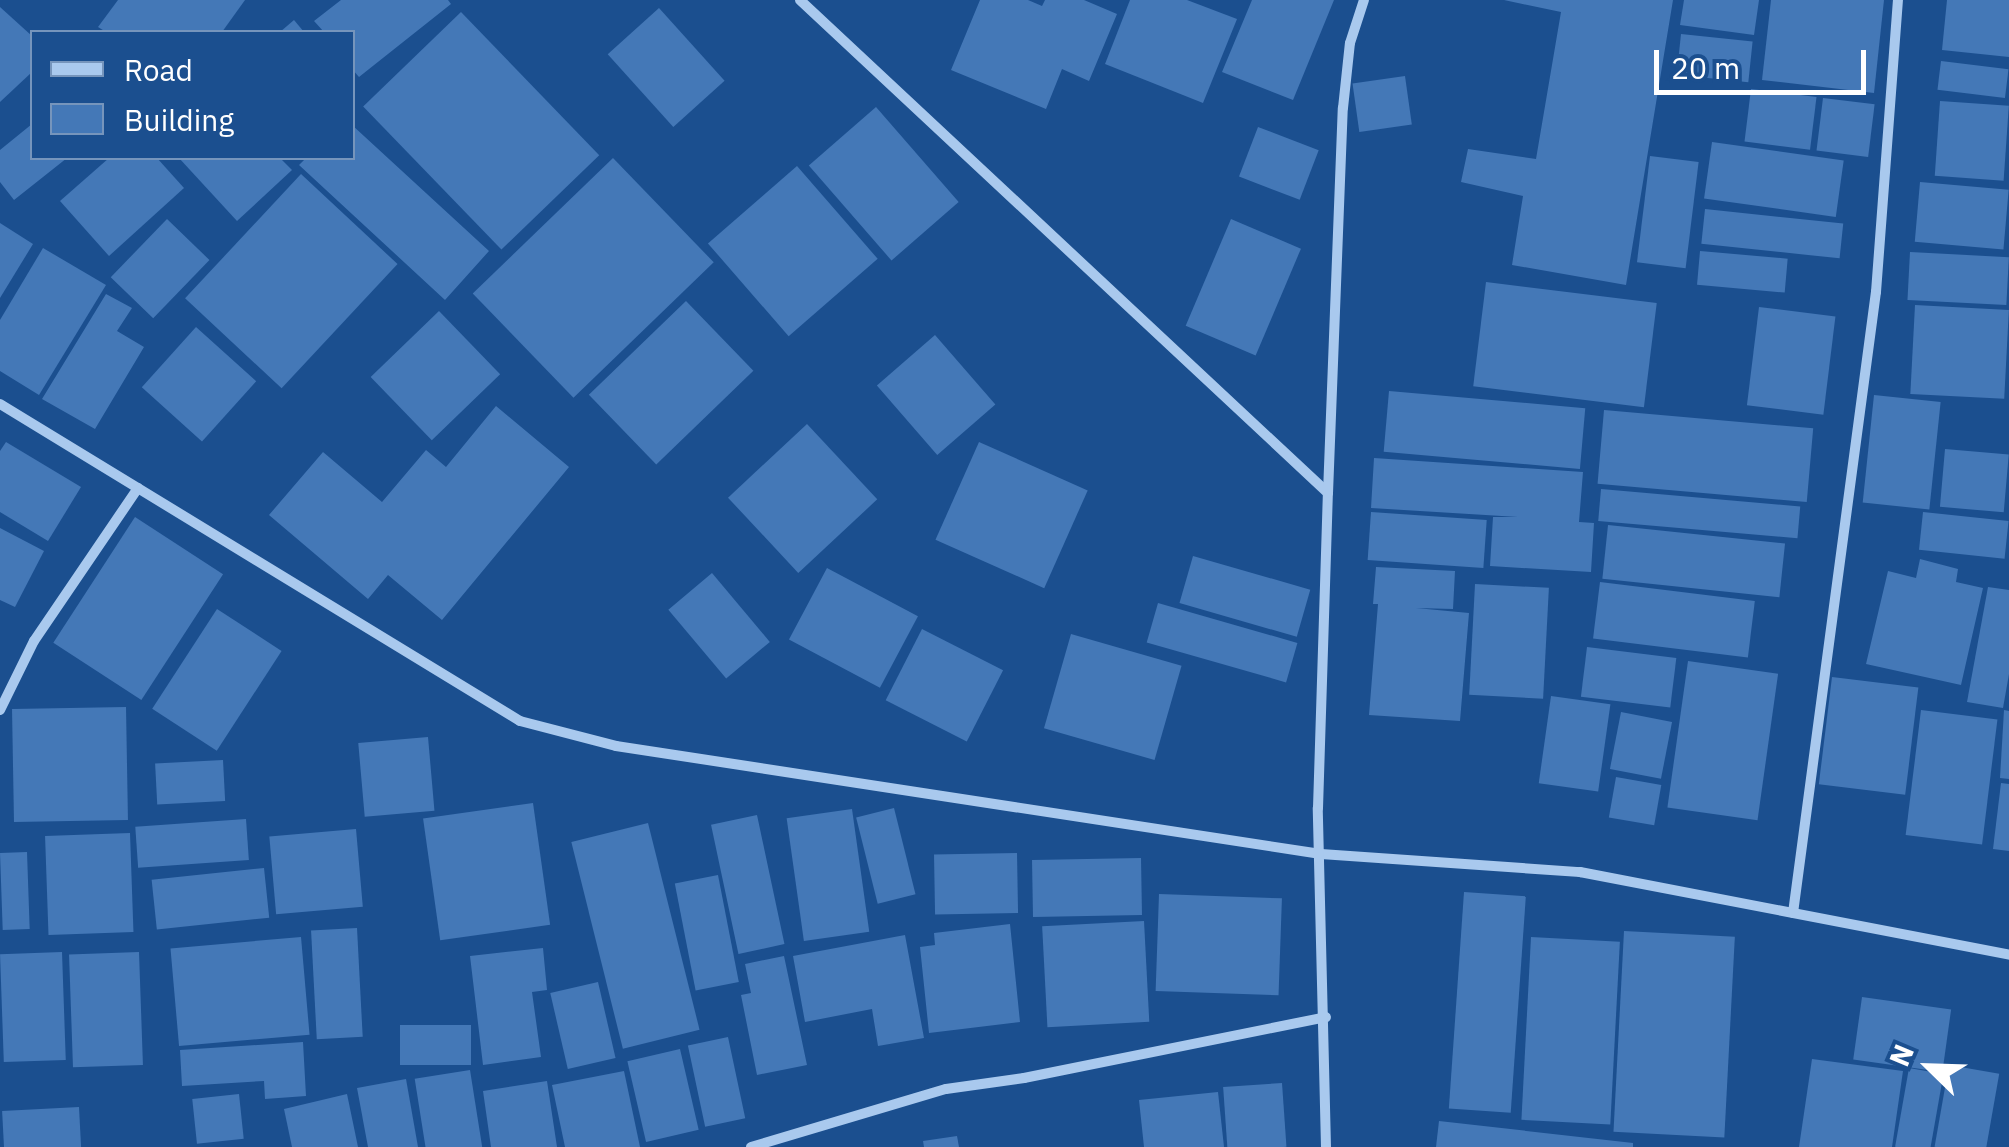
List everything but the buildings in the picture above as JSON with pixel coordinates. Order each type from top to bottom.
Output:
[{"type":"street","points":[[800,0],[1328,492]]},
{"type":"street","points":[[1326,1147],[1321,854],[1328,492],[1344,108],[1350,43],[1364,0]]},
{"type":"street","points":[[1793,913],[1876,292],[1898,0]]},
{"type":"street","points":[[0,404],[520,721],[616,746],[1321,854],[1580,872],[2009,954]]},
{"type":"street","points":[[0,710],[34,641],[138,488]]},
{"type":"street","points":[[750,1147],[946,1089],[1024,1078],[1326,1016]]}]
